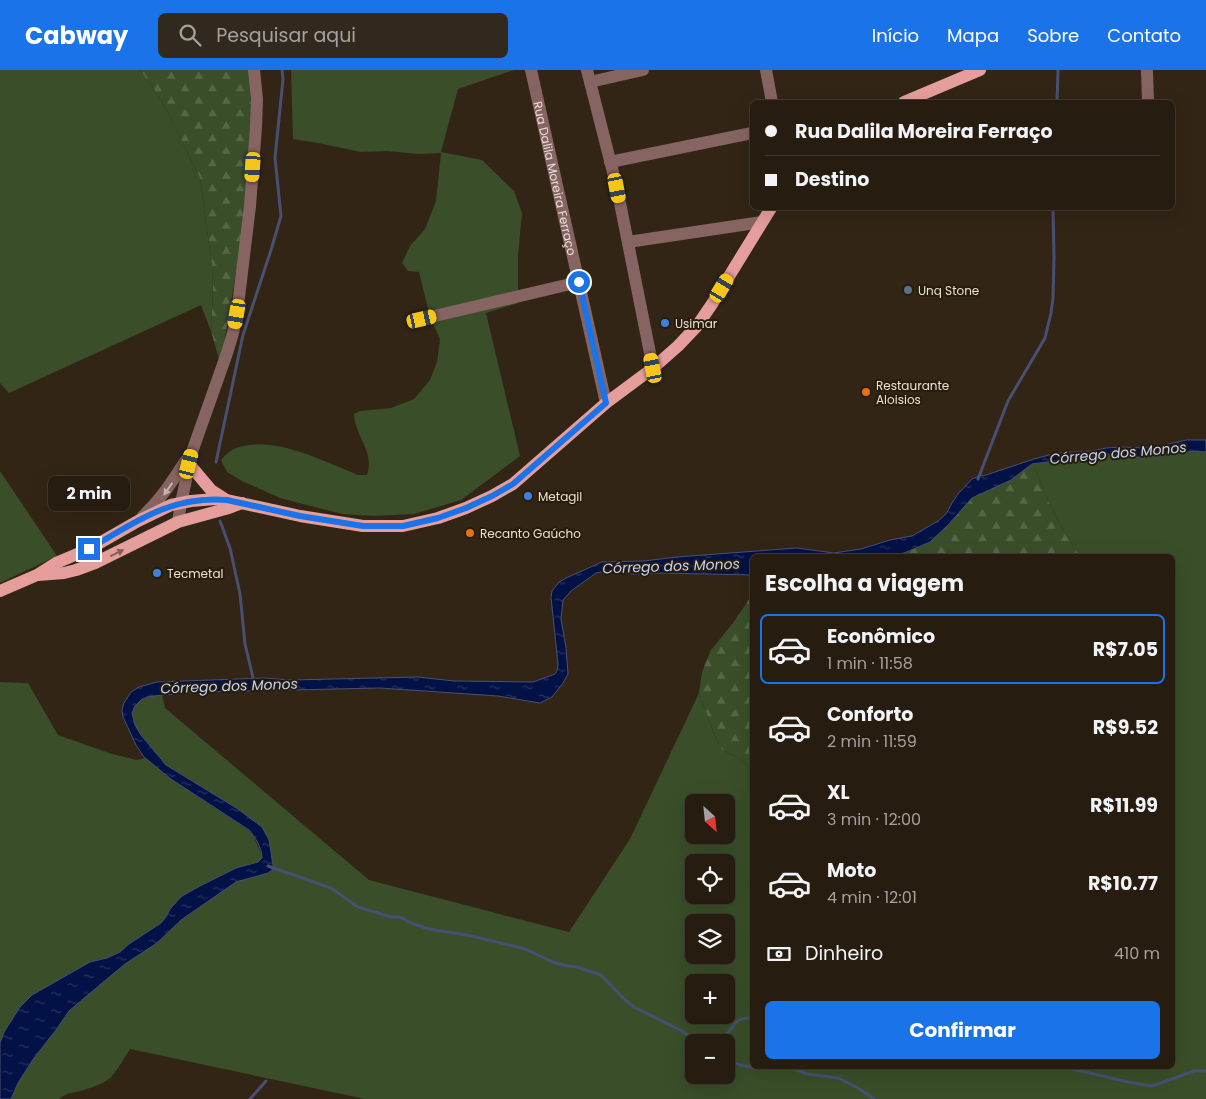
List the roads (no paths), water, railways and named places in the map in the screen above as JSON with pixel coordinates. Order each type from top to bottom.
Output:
[{"type":"main road","points":[[909,100],[980,70]]},
{"type":"main road","points":[[0,591],[89,549],[138,520],[171,505],[191,501],[227,500],[300,516],[363,526],[403,526],[438,518],[492,496],[513,484],[606,403],[653,368],[678,346],[697,326],[712,304],[770,210]]},
{"type":"main road","points":[[190,458],[211,490],[227,500]]},
{"type":"main road","points":[[37,575],[76,570],[95,563],[178,522],[242,503]]},
{"type":"street","points":[[178,522],[190,458],[227,353],[237,314],[250,206],[256,127],[257,99],[254,70]]},
{"type":"street","name":"Rua Dalila Moreira Ferraço","points":[[531,70],[606,403]]},
{"type":"street","points":[[643,70],[588,76],[617,188],[653,368]]},
{"type":"street","points":[[766,70],[772,100]]},
{"type":"street","points":[[1147,70],[1148,100]]},
{"type":"street","points":[[610,162],[750,134]]},
{"type":"street","points":[[628,242],[762,222]]},
{"type":"street","points":[[422,319],[579,282]]},
{"type":"street","points":[[138,520],[167,491],[190,458]]},
{"type":"water","name":"Córrego dos Monos","points":[[1186,440],[1206,440],[1206,452],[1196,451],[1148,457],[1110,454],[1032,464],[1011,480],[972,498],[930,542],[904,553],[750,554],[750,575],[633,574],[606,571],[596,573],[571,591],[563,600],[561,619],[568,674],[552,697],[540,703],[498,696],[380,688],[201,692],[147,697],[141,700],[135,706],[132,713],[135,725],[141,735],[166,765],[238,809],[262,827],[269,840],[272,870],[268,873],[236,882],[181,920],[157,943],[125,964],[89,994],[69,1011],[34,1058],[18,1083],[11,1099],[0,1099],[0,1043],[4,1032],[20,1007],[32,995],[90,962],[107,958],[120,952],[161,923],[182,896],[236,868],[258,862],[262,858],[258,843],[249,830],[171,779],[144,757],[136,745],[123,717],[122,710],[131,692],[139,687],[157,682],[264,678],[291,680],[418,677],[454,681],[533,682],[555,674],[557,671],[552,591],[559,582],[602,562],[644,561],[797,548],[834,553],[861,549],[890,540],[912,536],[938,521],[946,514],[958,494],[972,479],[982,475],[1057,453],[1092,451],[1106,448],[1160,446]]},
{"type":"waterway","points":[[216,462],[243,335],[281,216],[275,158],[283,79],[282,70]]},
{"type":"waterway","points":[[1057,100],[1058,70]]},
{"type":"waterway","points":[[978,479],[1008,401],[1045,338],[1053,298],[1053,210]]},
{"type":"waterway","name":"Córrego dos Monos","points":[[220,521],[230,548],[240,594],[245,644],[254,682]]},
{"type":"waterway","points":[[268,866],[331,888],[358,907],[391,917],[400,917],[429,929],[472,936],[525,949],[553,962],[601,975],[634,1007],[686,1034]]},
{"type":"waterway","points":[[726,1034],[737,1021],[750,1018]]},
{"type":"waterway","points":[[735,1062],[750,1067]]},
{"type":"waterway","points":[[794,1069],[807,1074],[838,1078],[874,1099]]},
{"type":"waterway","points":[[1073,1069],[1151,1086],[1194,1071],[1206,1071]]},
{"type":"waterway","points":[[250,1099],[266,1081]]},
{"type":"place","name":"Unq Stone","points":[[908,290]]},
{"type":"place","name":"Usimar","points":[[665,323]]},
{"type":"place","name":"Restaurante Aloisios","points":[[866,392]]},
{"type":"place","name":"Metagil","points":[[528,496]]},
{"type":"place","name":"Recanto Gaúcho","points":[[470,533]]},
{"type":"place","name":"Tecmetal","points":[[157,573]]}]
